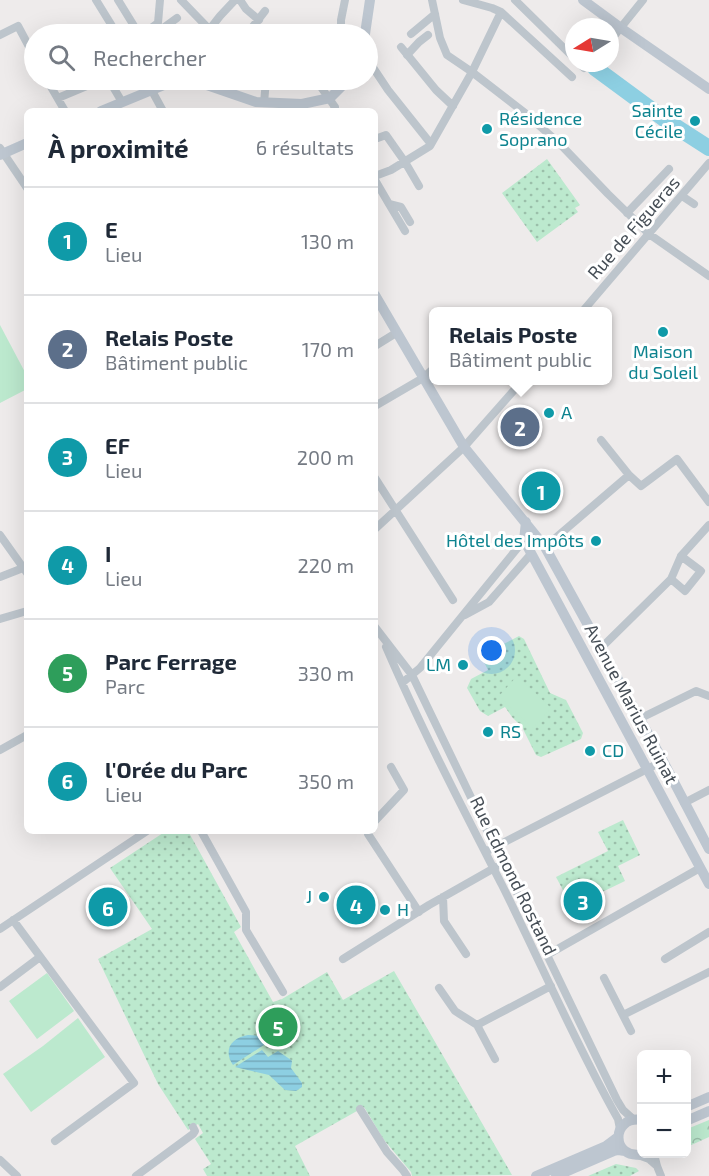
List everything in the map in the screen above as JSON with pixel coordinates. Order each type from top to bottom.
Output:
[{"type":"street","points":[[96,0],[111,24]]},
{"type":"street","points":[[118,0],[139,24]]},
{"type":"street","points":[[157,24],[160,0]]},
{"type":"street","points":[[181,0],[203,24]]},
{"type":"street","points":[[216,24],[235,0]]},
{"type":"street","points":[[240,0],[246,9],[259,20]]},
{"type":"street","points":[[341,24],[345,0]]},
{"type":"street","points":[[366,24],[370,0]]},
{"type":"street","points":[[432,0],[440,39],[447,55],[525,113],[560,144],[650,234],[709,276]]},
{"type":"street","points":[[463,0],[501,12],[572,77]]},
{"type":"street","points":[[515,0],[565,49]]},
{"type":"street","points":[[583,0],[709,89]]},
{"type":"street","points":[[619,30],[643,0]]},
{"type":"street","points":[[256,24],[265,11]]},
{"type":"street","points":[[378,176],[431,144],[472,72],[501,12]]},
{"type":"street","points":[[411,34],[435,17]]},
{"type":"street","points":[[166,24],[177,18]]},
{"type":"street","points":[[0,35],[18,26],[24,36]]},
{"type":"street","points":[[407,55],[428,35]]},
{"type":"street","points":[[401,47],[436,90],[453,105]]},
{"type":"street","points":[[378,75],[431,144]]},
{"type":"street","points":[[53,90],[63,108]]},
{"type":"street","points":[[58,98],[77,90]]},
{"type":"street","points":[[115,90],[122,102]]},
{"type":"street","points":[[108,108],[139,90]]},
{"type":"street","points":[[151,90],[161,108]]},
{"type":"street","points":[[219,90],[259,105],[302,104],[330,98],[338,90]]},
{"type":"street","points":[[259,105],[263,90]]},
{"type":"street","points":[[325,90],[334,108]]},
{"type":"street","points":[[378,138],[386,135],[419,186]]},
{"type":"street","points":[[24,144],[1,152],[24,184]]},
{"type":"street","name":"Rue de Figueras","points":[[586,307],[709,163]]},
{"type":"street","points":[[627,213],[669,169]]},
{"type":"street","points":[[378,184],[405,231]]},
{"type":"street","points":[[682,196],[694,204]]},
{"type":"street","points":[[389,204],[401,207],[410,222]]},
{"type":"street","name":"Avenue Marius Ruinat","points":[[378,300],[464,447],[545,547],[709,849]]},
{"type":"street","points":[[378,344],[396,333]]},
{"type":"street","points":[[378,404],[429,373]]},
{"type":"street","points":[[378,526],[464,447],[519,385]]},
{"type":"street","points":[[601,440],[640,486],[677,459],[709,502]]},
{"type":"street","points":[[545,547],[629,475]]},
{"type":"street","points":[[378,483],[453,600]]},
{"type":"street","points":[[402,683],[420,668],[524,540],[526,522]]},
{"type":"street","points":[[601,648],[671,579],[681,556],[709,525]]},
{"type":"street","points":[[0,535],[24,569]]},
{"type":"street","name":"Avenue Marius Ruinat","points":[[524,540],[709,884]]},
{"type":"street","points":[[461,617],[489,602],[531,554]]},
{"type":"street","points":[[671,579],[685,591],[701,571],[681,556]]},
{"type":"street","points":[[0,577],[24,570]]},
{"type":"street","points":[[0,619],[24,611]]},
{"type":"street","name":"Rue Edmond Rostand","points":[[378,630],[412,675],[617,1100],[624,1110],[637,1119]]},
{"type":"street","name":"Rue Edmond Rostand","points":[[381,634],[402,683],[484,852],[618,1119],[619,1133]]},
{"type":"street","points":[[639,719],[696,691],[709,696]]},
{"type":"street","points":[[0,750],[24,737]]},
{"type":"street","points":[[484,852],[663,761]]},
{"type":"street","points":[[378,818],[404,790],[391,766]]},
{"type":"street","points":[[684,803],[709,790]]},
{"type":"street","points":[[0,929],[142,834]]},
{"type":"street","points":[[203,834],[246,912],[246,930],[283,993]]},
{"type":"street","points":[[368,834],[419,912]]},
{"type":"street","points":[[343,959],[503,863]]},
{"type":"street","points":[[547,955],[700,868]]},
{"type":"street","points":[[443,897],[444,921],[466,954]]},
{"type":"street","points":[[13,920],[134,1083],[55,1141]]},
{"type":"street","points":[[665,958],[709,932]]},
{"type":"street","points":[[0,987],[40,957]]},
{"type":"street","points":[[623,1016],[709,972]]},
{"type":"street","points":[[604,978],[631,1031]]},
{"type":"street","points":[[477,1025],[551,987]]},
{"type":"street","points":[[439,988],[455,1011],[477,1025],[495,1059]]},
{"type":"street","points":[[691,1105],[709,1097]]},
{"type":"street","points":[[360,1109],[387,1152],[407,1176]]},
{"type":"street","points":[[691,1119],[709,1111]]},
{"type":"street","points":[[536,1176],[606,1146],[619,1133],[624,1124],[637,1120]]},
{"type":"street","points":[[136,1176],[193,1134],[194,1127]]},
{"type":"street","points":[[619,1133],[621,1147],[625,1151]]},
{"type":"street","points":[[556,1176],[614,1151],[637,1153]]},
{"type":"street","points":[[647,1158],[657,1166]]},
{"type":"street","points":[[655,1158],[661,1176]]},
{"type":"street","points":[[0,1160],[17,1176]]},
{"type":"green space","points":[[547,159],[580,205],[575,208],[578,212],[537,242],[502,193]]},
{"type":"green space","points":[[0,325],[24,370],[24,391],[0,403]]},
{"type":"green space","points":[[519,636],[524,639],[550,693],[566,700],[583,733],[581,739],[541,757],[536,755],[522,727],[505,707],[488,716],[480,711],[467,688],[471,679],[488,670],[482,658],[484,654]]},
{"type":"green space","points":[[517,676],[551,708],[533,728],[499,696]]},
{"type":"green space","points":[[623,820],[640,855],[618,866],[625,881],[596,895],[588,880],[564,892],[556,877],[608,851],[598,832]]},
{"type":"green space","points":[[161,834],[190,834],[241,927],[234,932],[273,1002],[327,972],[343,1000],[394,971],[512,1175],[412,1176],[384,1140],[364,1107],[295,1146],[310,1176],[207,1176],[203,1169],[211,1164],[195,1139],[203,1133],[198,1124],[188,1130],[158,1084],[98,959],[152,929],[110,868]]},
{"type":"green space","points":[[47,973],[74,1011],[37,1039],[9,1001]]},
{"type":"green space","points":[[78,1018],[105,1057],[31,1112],[3,1074]]},
{"type":"green space","points":[[709,1120],[709,1137],[691,1145],[691,1127]]},
{"type":"green space","points":[[616,1164],[636,1168],[639,1171],[630,1176],[588,1176]]},
{"type":"water","points":[[248,1035],[261,1036],[270,1041],[233,1065],[229,1054],[230,1046],[237,1039]]},
{"type":"water","points":[[262,1050],[268,1057],[278,1051],[291,1060],[291,1068],[302,1083],[302,1087],[296,1091],[285,1090],[269,1075],[235,1067]]},
{"type":"waterway","points":[[600,72],[667,121],[709,148]]},
{"type":"place","name":"Sainte Cécile","points":[[695,121]]},
{"type":"place","name":"Résidence Soprano","points":[[487,129]]},
{"type":"place","name":"Maison du Soleil","points":[[663,332]]},
{"type":"place","name":"A","points":[[549,413]]},
{"type":"place","name":"Relais Poste","points":[[520,427]]},
{"type":"place","name":"E","points":[[541,491]]},
{"type":"place","name":"Hôtel des Impôts","points":[[596,541]]},
{"type":"place","name":"LM","points":[[463,665]]},
{"type":"place","name":"RS","points":[[488,732]]},
{"type":"place","name":"CD","points":[[590,751]]},
{"type":"place","name":"J","points":[[324,897]]},
{"type":"place","name":"EF","points":[[583,901]]},
{"type":"place","name":"I","points":[[356,905]]},
{"type":"place","name":"l'Orée du Parc","points":[[108,907]]},
{"type":"place","name":"H","points":[[385,910]]},
{"type":"place","name":"Parc Ferrage","points":[[278,1027]]}]
